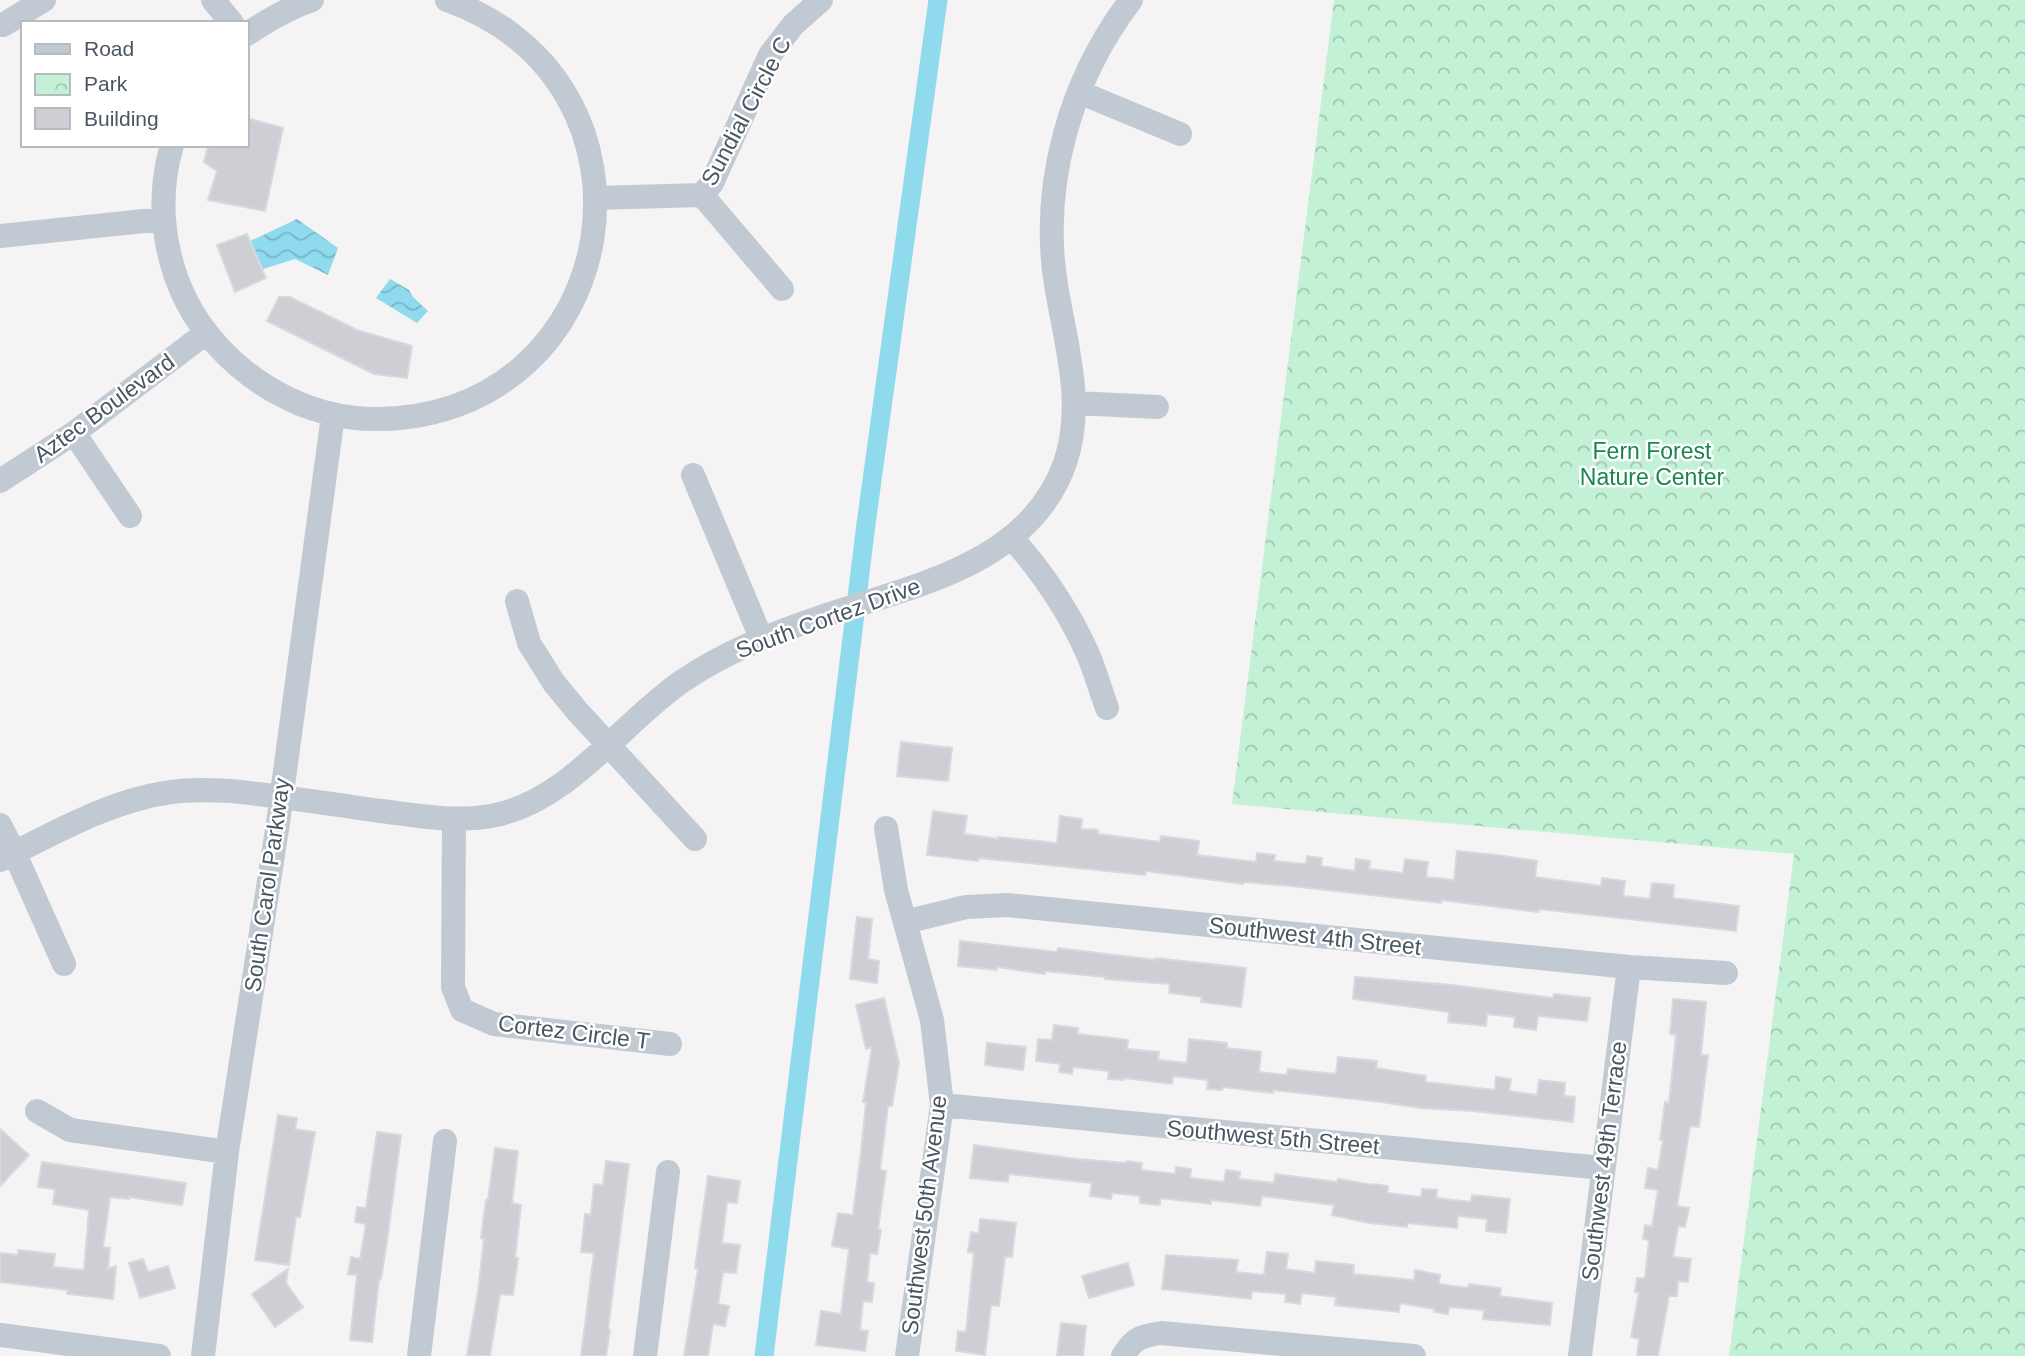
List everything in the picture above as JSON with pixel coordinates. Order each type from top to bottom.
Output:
[{"type":"street","points":[[3,25],[44,0]]},
{"type":"street","points":[[214,0],[230,21]]},
{"type":"street","points":[[248,33],[294,6],[312,0]]},
{"type":"street","name":"Sundial Circle C","points":[[596,198],[702,195],[712,183],[771,55],[793,25],[821,0]]},
{"type":"street","name":"South Cortez Drive","points":[[7,856],[108,808],[172,791],[205,790],[281,797],[454,820],[498,814],[532,803],[561,785],[682,681],[711,663],[761,638],[877,600],[962,568],[1012,538],[1042,504],[1059,477],[1069,445],[1075,403],[1073,376],[1054,268],[1052,213],[1059,157],[1079,92],[1107,34],[1131,0]]},
{"type":"street","points":[[172,147],[163,189],[163,219],[170,259],[184,298],[206,333],[232,362],[262,385],[296,403],[333,415],[398,419],[431,414],[462,404],[491,389],[518,370],[541,348],[561,322],[577,293],[588,263],[596,198],[586,138],[559,84],[540,60],[518,39],[461,2]]},
{"type":"street","points":[[1079,92],[1180,134]]},
{"type":"street","name":"Sundial Circle C","points":[[702,195],[782,289]]},
{"type":"street","points":[[0,236],[163,219]]},
{"type":"street","name":"Aztec Boulevard","points":[[0,481],[74,433],[206,333]]},
{"type":"street","points":[[1075,403],[1157,407]]},
{"type":"street","name":"South Carol Parkway","points":[[203,1356],[227,1153],[281,797],[333,415]]},
{"type":"street","points":[[74,433],[130,516]]},
{"type":"street","points":[[693,475],[761,638]]},
{"type":"street","points":[[1012,538],[1027,555],[1069,617],[1088,654],[1107,708]]},
{"type":"street","points":[[517,601],[529,643],[554,682],[578,712],[695,839]]},
{"type":"street","name":"Cortez Circle T","points":[[454,820],[453,987],[462,1010],[494,1024],[670,1044]]},
{"type":"street","points":[[0,825],[7,856],[64,964]]},
{"type":"street","name":"Southwest 50th Avenue","points":[[886,828],[897,890],[932,1020],[942,1105],[907,1356]]},
{"type":"street","name":"Southwest 4th Street","points":[[905,922],[966,907],[1007,905],[1629,967],[1726,973]]},
{"type":"street","name":"Southwest 49th Terrace","points":[[1580,1356],[1629,967]]},
{"type":"street","name":"Southwest 5th Street","points":[[942,1105],[1603,1168]]},
{"type":"street","points":[[37,1111],[70,1130],[227,1153]]},
{"type":"street","points":[[419,1356],[445,1141]]},
{"type":"street","points":[[645,1356],[668,1172]]},
{"type":"street","points":[[1127,1349],[1144,1335],[1161,1333],[1415,1356]]},
{"type":"street","points":[[0,1335],[159,1356]]},
{"type":"green space","name":"Fern Forest Nature Center","points":[[1334,0],[2025,0],[2025,1356],[1729,1356],[1794,854],[1232,804]]},
{"type":"water","points":[[297,219],[338,248],[328,275],[295,259],[263,269],[250,241]]},
{"type":"water","points":[[390,279],[409,290],[428,311],[417,323],[376,298]]},
{"type":"building","points":[[248,118],[283,128],[265,211],[208,200],[217,171],[204,162],[208,147],[248,147]]},
{"type":"building","points":[[247,234],[266,278],[235,292],[217,245]]},
{"type":"building","points":[[279,297],[290,297],[357,330],[412,346],[407,378],[374,374],[267,321]]},
{"type":"building","points":[[901,742],[952,748],[948,781],[897,776]]},
{"type":"building","points":[[933,811],[967,816],[964,834],[998,839],[1057,843],[1060,816],[1082,819],[1081,829],[1098,830],[1098,834],[1160,842],[1161,836],[1199,841],[1197,855],[1256,862],[1257,853],[1275,855],[1274,861],[1306,864],[1307,856],[1322,858],[1321,866],[1355,871],[1356,859],[1370,861],[1369,869],[1403,873],[1405,859],[1428,862],[1426,877],[1454,880],[1457,851],[1497,855],[1537,861],[1535,877],[1601,886],[1602,878],[1625,881],[1623,896],[1650,899],[1652,883],[1674,885],[1673,898],[1739,906],[1736,931],[1539,909],[1539,912],[1441,900],[1441,903],[1291,886],[1243,884],[1146,871],[1145,875],[927,855]]},
{"type":"building","points":[[857,917],[872,919],[868,959],[879,961],[877,983],[850,979]]},
{"type":"building","points":[[960,941],[1057,952],[1058,948],[1246,968],[1241,1007],[1201,1002],[1202,997],[1169,993],[1170,984],[1045,971],[1045,974],[997,967],[997,970],[958,966]]},
{"type":"building","points":[[1355,977],[1452,985],[1553,998],[1554,994],[1590,998],[1587,1021],[1538,1016],[1536,1030],[1514,1027],[1515,1017],[1487,1014],[1486,1026],[1448,1022],[1449,1012],[1353,999]]},
{"type":"building","points":[[884,998],[899,1063],[892,1106],[888,1106],[880,1170],[886,1171],[878,1229],[881,1230],[877,1254],[870,1253],[867,1282],[874,1283],[872,1302],[863,1301],[860,1330],[868,1331],[865,1351],[816,1345],[821,1311],[841,1314],[849,1249],[832,1246],[838,1213],[853,1215],[861,1152],[866,1102],[863,1102],[872,1047],[866,1049],[856,1005]]},
{"type":"building","points":[[1673,999],[1706,1002],[1701,1055],[1708,1055],[1699,1127],[1690,1126],[1677,1206],[1689,1208],[1685,1227],[1678,1226],[1673,1257],[1691,1259],[1688,1282],[1678,1281],[1677,1296],[1669,1296],[1658,1356],[1637,1356],[1639,1339],[1631,1337],[1639,1292],[1635,1292],[1637,1278],[1645,1278],[1649,1240],[1643,1239],[1645,1225],[1652,1227],[1658,1190],[1645,1188],[1648,1168],[1658,1170],[1665,1102],[1669,1103],[1676,1035],[1670,1034]]},
{"type":"building","points":[[1054,1025],[1078,1028],[1077,1034],[1128,1040],[1127,1049],[1159,1052],[1158,1060],[1187,1063],[1189,1039],[1227,1043],[1227,1048],[1261,1052],[1259,1072],[1287,1075],[1288,1069],[1336,1074],[1338,1057],[1377,1061],[1376,1068],[1426,1076],[1425,1082],[1495,1090],[1496,1077],[1511,1079],[1509,1091],[1537,1095],[1539,1080],[1565,1083],[1564,1096],[1575,1097],[1573,1122],[1421,1108],[1273,1090],[1273,1093],[1223,1087],[1222,1090],[1207,1089],[1208,1080],[1173,1076],[1172,1084],[1124,1078],[1108,1079],[1109,1071],[1073,1067],[1072,1074],[1059,1072],[1060,1064],[1036,1061],[1038,1039],[1052,1040]]},
{"type":"building","points":[[987,1043],[1026,1047],[1023,1070],[985,1065]]},
{"type":"building","points":[[278,1115],[297,1118],[295,1129],[315,1132],[300,1217],[296,1217],[289,1265],[255,1260]]},
{"type":"building","points":[[0,1129],[29,1155],[0,1186]]},
{"type":"building","points":[[377,1132],[401,1135],[372,1342],[350,1340],[357,1275],[348,1274],[351,1257],[360,1259],[366,1224],[355,1222],[357,1207],[366,1208]]},
{"type":"building","points":[[974,1145],[1077,1159],[1142,1163],[1141,1170],[1175,1174],[1176,1167],[1191,1169],[1190,1178],[1224,1182],[1226,1170],[1240,1172],[1239,1179],[1274,1183],[1275,1174],[1388,1186],[1387,1193],[1421,1197],[1422,1189],[1437,1190],[1436,1198],[1471,1202],[1472,1195],[1510,1199],[1506,1233],[1486,1231],[1487,1219],[1458,1216],[1457,1228],[1407,1223],[1407,1227],[1332,1215],[1334,1205],[1262,1196],[1260,1206],[1160,1198],[1160,1205],[1140,1203],[1140,1196],[1112,1193],[1111,1199],[1090,1196],[1092,1183],[1009,1174],[1008,1182],[970,1178]]},
{"type":"building","points":[[495,1148],[518,1151],[512,1203],[521,1205],[513,1295],[500,1294],[490,1356],[467,1355],[478,1291],[484,1239],[481,1238]]},
{"type":"building","points":[[606,1161],[629,1164],[608,1329],[610,1330],[606,1356],[581,1356],[594,1253],[581,1252],[585,1214],[591,1215],[594,1184],[603,1185]]},
{"type":"building","points":[[42,1162],[186,1183],[182,1205],[110,1197],[103,1247],[110,1248],[108,1269],[116,1266],[113,1299],[67,1294],[68,1290],[0,1282],[0,1253],[18,1255],[18,1250],[55,1254],[53,1267],[84,1270],[89,1210],[53,1204],[55,1189],[38,1187]]},
{"type":"building","points":[[708,1176],[740,1181],[737,1203],[727,1202],[722,1243],[740,1245],[736,1273],[723,1272],[718,1304],[729,1306],[725,1326],[713,1324],[708,1356],[684,1356],[698,1269],[695,1268]]},
{"type":"building","points":[[980,1219],[1016,1223],[1012,1257],[1005,1257],[999,1306],[991,1305],[985,1355],[956,1351],[958,1331],[966,1332],[974,1253],[968,1252],[971,1232],[979,1233]]},
{"type":"building","points":[[1267,1252],[1288,1254],[1286,1269],[1315,1273],[1316,1261],[1354,1265],[1353,1274],[1414,1280],[1415,1270],[1440,1275],[1439,1284],[1468,1288],[1469,1284],[1501,1288],[1500,1296],[1552,1303],[1550,1325],[1483,1319],[1484,1310],[1449,1307],[1448,1314],[1400,1303],[1399,1312],[1335,1305],[1336,1297],[1302,1293],[1300,1304],[1285,1302],[1286,1294],[1252,1291],[1251,1299],[1162,1289],[1166,1255],[1238,1260],[1236,1272],[1264,1275]]},
{"type":"building","points":[[143,1259],[148,1272],[168,1266],[175,1288],[140,1298],[129,1263]]},
{"type":"building","points":[[1128,1263],[1134,1285],[1089,1298],[1082,1276]]},
{"type":"building","points":[[288,1269],[286,1283],[303,1307],[275,1327],[252,1294]]},
{"type":"building","points":[[1061,1323],[1086,1326],[1083,1356],[1057,1356]]},
{"type":"waterway","points":[[764,1356],[866,524],[938,0]]}]
